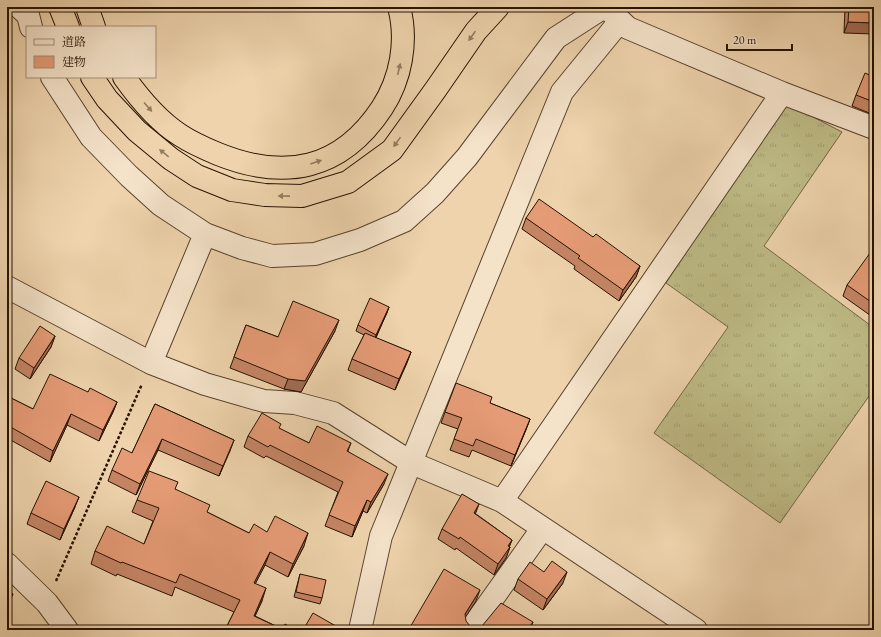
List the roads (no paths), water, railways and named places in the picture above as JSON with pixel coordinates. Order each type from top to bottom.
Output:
[{"type":"highway","points":[[60,7],[68,26]]},
{"type":"highway","points":[[87,7],[94,26]]},
{"type":"highway","points":[[125,78],[153,112],[180,135],[201,146],[237,161],[271,168],[301,167],[330,157],[355,141],[374,120],[388,99],[398,74],[402,53],[402,18],[399,7]]},
{"type":"highway","points":[[93,78],[107,99],[137,132],[171,159],[197,176],[232,190],[265,195],[302,196],[348,182],[392,150],[476,31],[498,7]]},
{"type":"street","points":[[19,7],[28,16],[31,26]]},
{"type":"street","points":[[610,12],[628,28],[782,93],[874,128]]},
{"type":"street","points":[[53,78],[91,137],[129,176],[161,205],[205,234],[242,248],[272,256],[315,254],[360,240],[404,221],[435,193],[467,156],[556,38],[610,12]]},
{"type":"street","points":[[360,630],[381,536],[562,92],[610,12]]},
{"type":"street","points":[[502,501],[782,93]]},
{"type":"street","points":[[151,363],[205,234]]},
{"type":"street","points":[[7,287],[151,363],[205,384],[264,401],[295,403],[333,413],[412,463],[502,501],[696,630]]},
{"type":"street","points":[[473,626],[542,529]]},
{"type":"street","points":[[7,564],[47,603],[67,630]]}]
